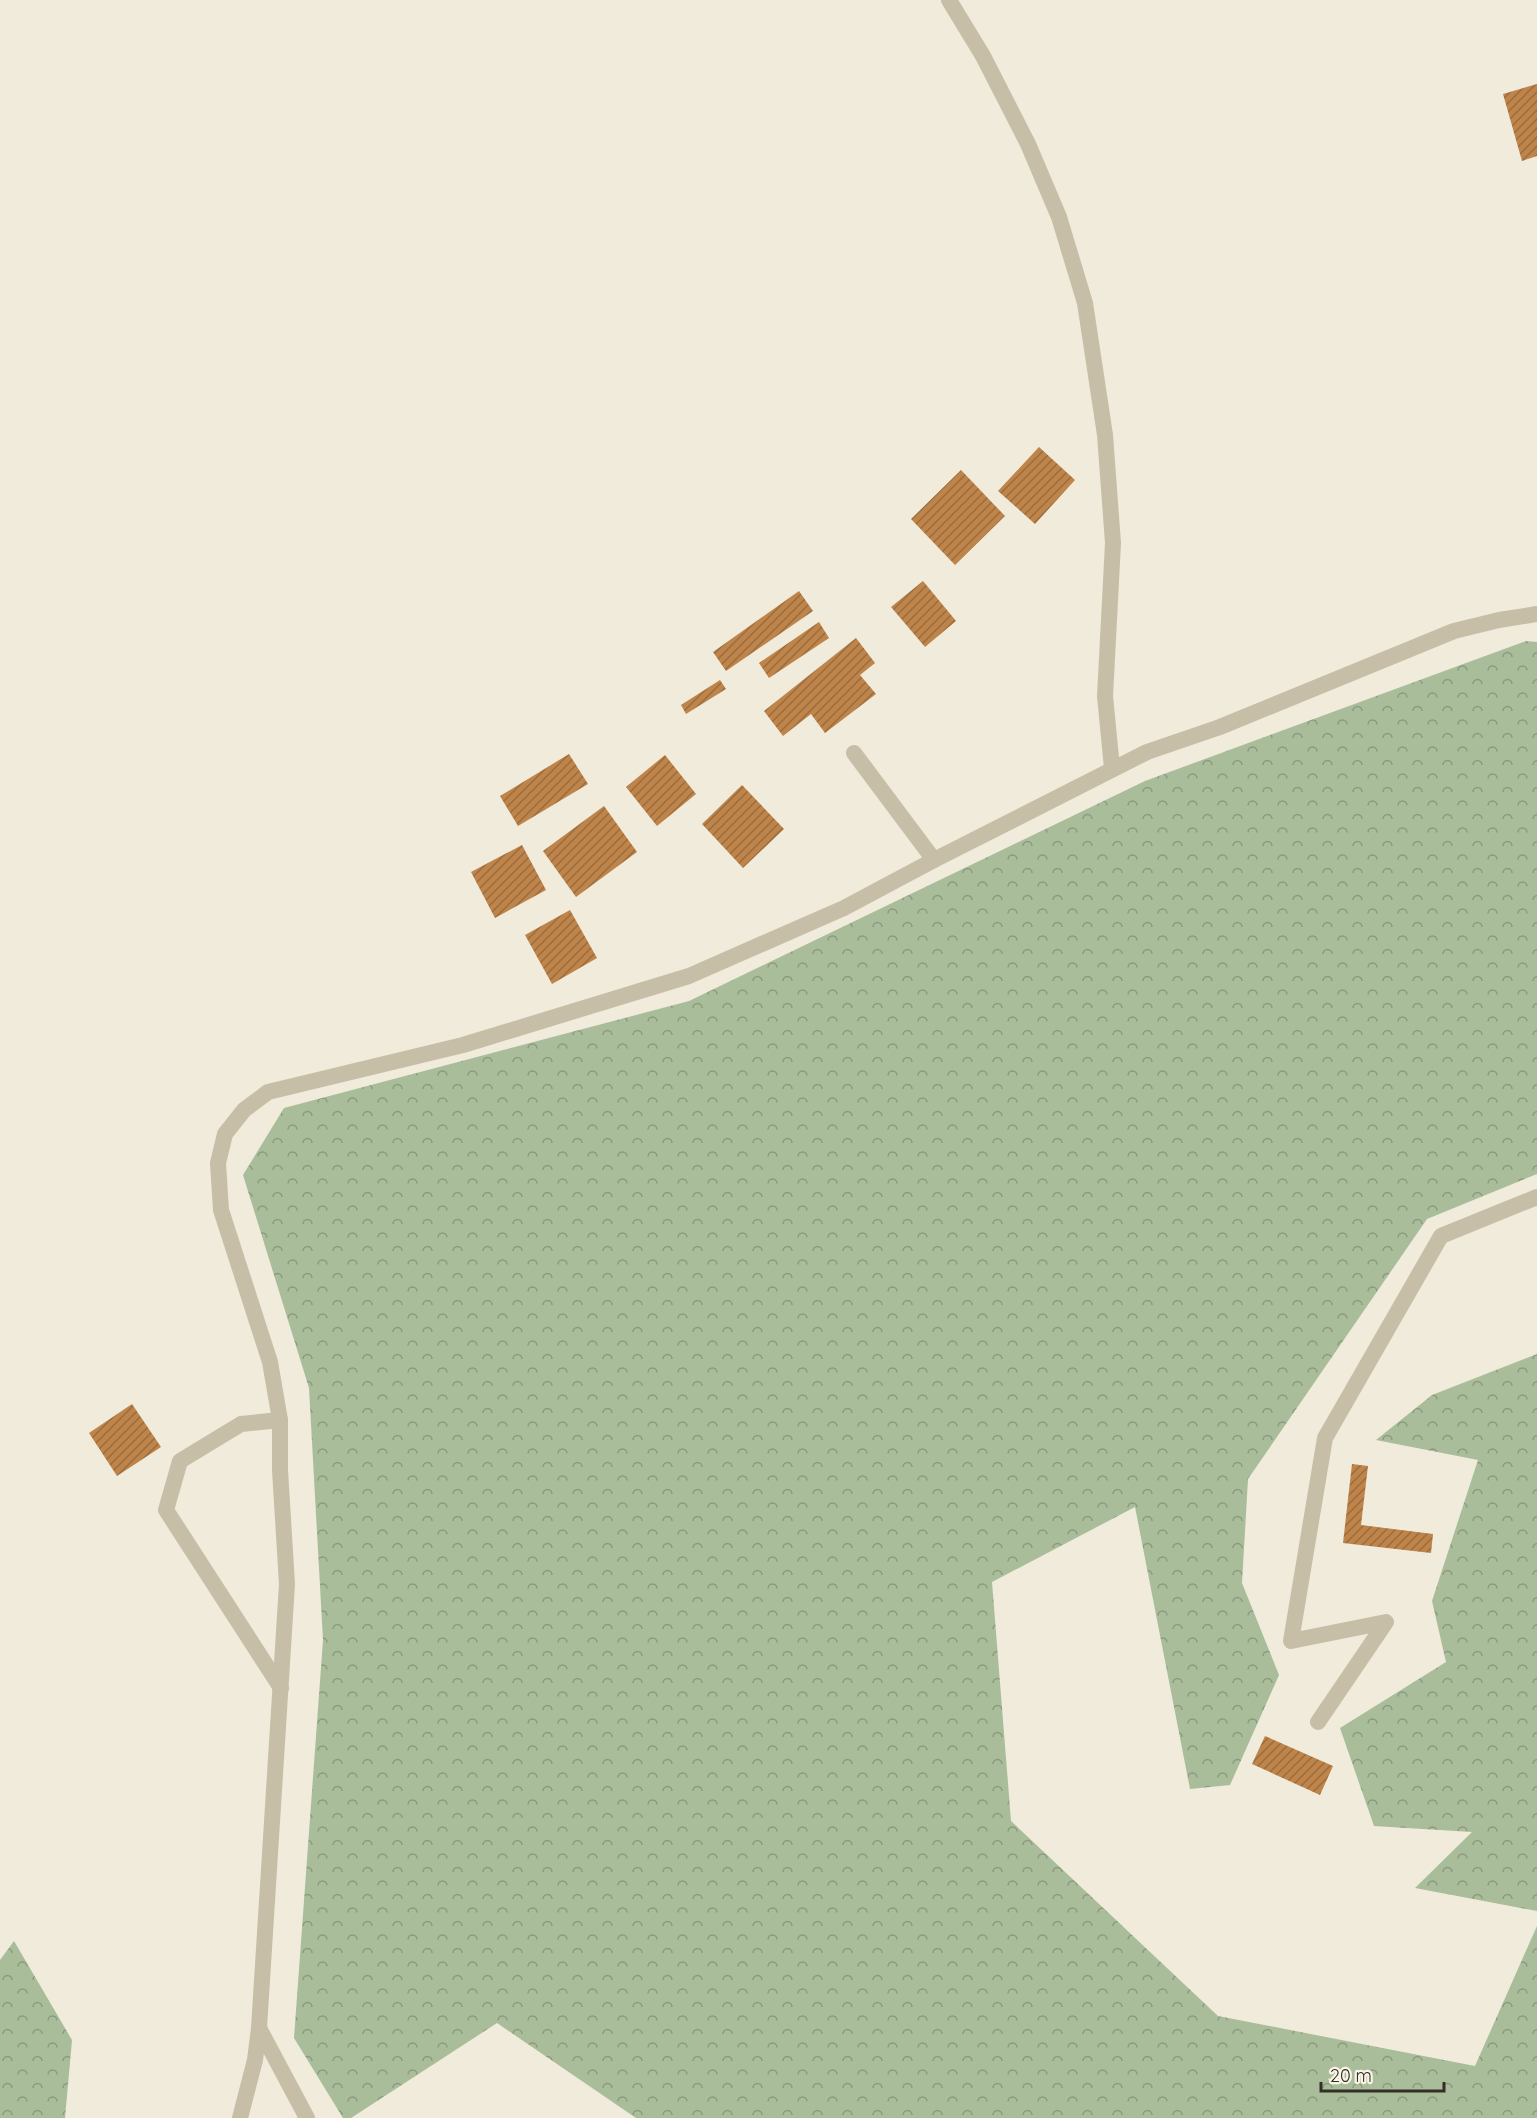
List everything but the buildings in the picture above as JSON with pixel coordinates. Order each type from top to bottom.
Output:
[{"type":"street","points":[[949,0],[983,56],[1028,144],[1059,217],[1086,303],[1105,435],[1113,543],[1105,696],[1112,768]]},
{"type":"street","points":[[240,2118],[255,2060],[259,2028],[287,1584],[280,1470],[280,1420],[270,1362],[221,1210],[218,1163],[225,1134],[244,1110],[268,1092],[463,1045],[689,976],[844,908],[1146,752],[1230,722],[1454,632],[1498,620],[1537,614]]},
{"type":"street","points":[[854,753],[934,860]]},
{"type":"street","points":[[1318,1722],[1386,1622],[1291,1641],[1324,1438],[1441,1236],[1537,1197]]},
{"type":"street","points":[[280,1420],[241,1424],[180,1461],[166,1510],[281,1688]]},
{"type":"street","points":[[259,2028],[307,2118]]},
{"type":"green space","points":[[1526,641],[1537,642],[1537,1174],[1427,1219],[1248,1479],[1242,1583],[1279,1675],[1230,1785],[1190,1789],[1135,1507],[992,1582],[1011,1821],[1218,2016],[1475,2066],[1537,1926],[1537,2118],[636,2118],[497,2023],[351,2118],[343,2118],[294,2038],[323,1640],[309,1388],[243,1175],[284,1108],[689,1001],[1145,781]]},
{"type":"green space","points":[[1537,1354],[1537,1911],[1415,1888],[1472,1832],[1374,1826],[1340,1728],[1446,1662],[1432,1601],[1478,1460],[1376,1440],[1432,1395]]},
{"type":"green space","points":[[14,1941],[72,2040],[65,2118],[0,2118],[0,1960]]}]
